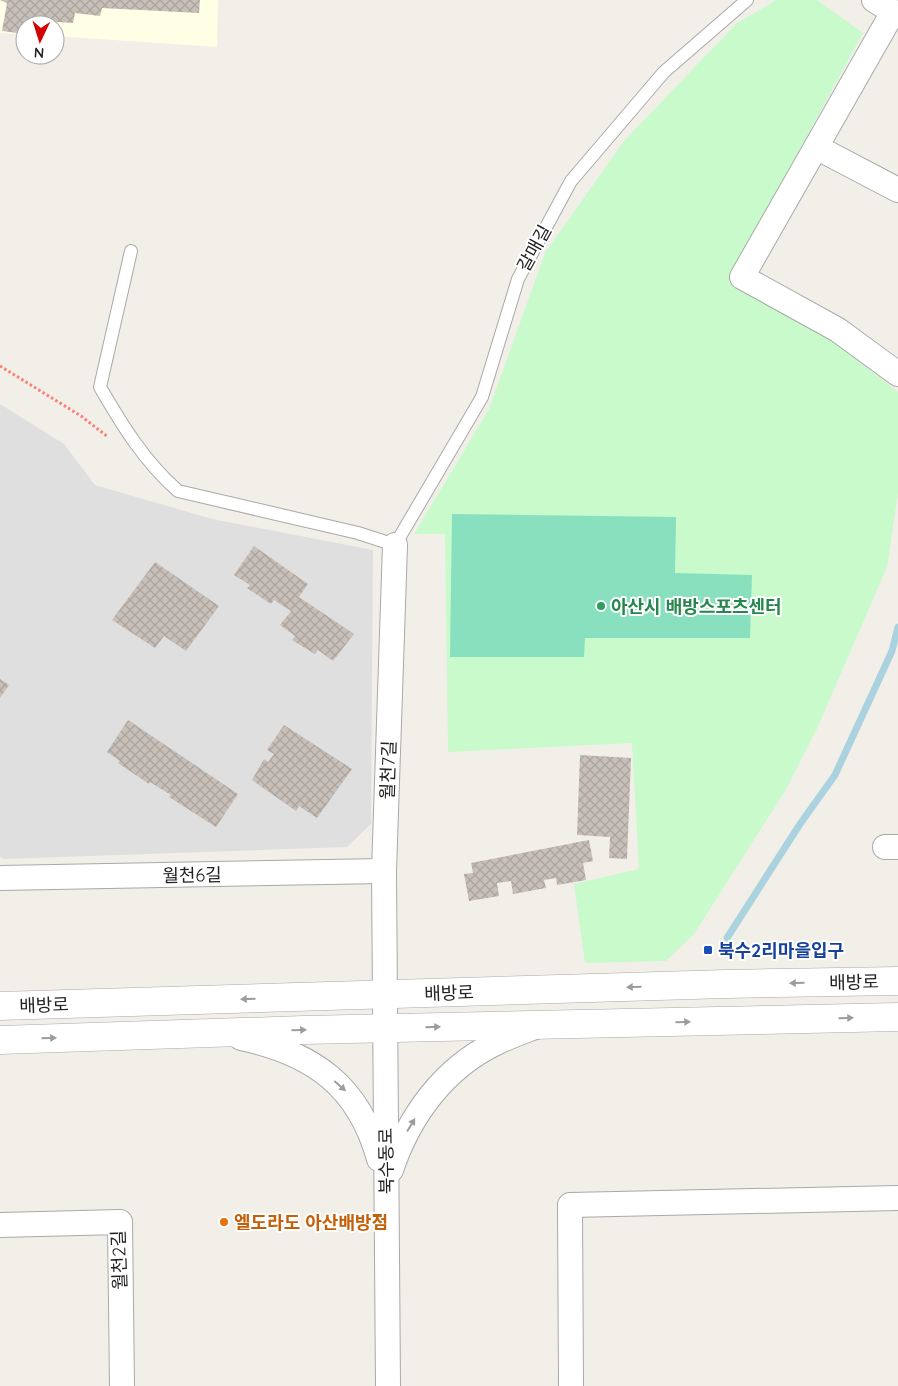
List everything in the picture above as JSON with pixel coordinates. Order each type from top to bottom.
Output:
[{"type":"street","points":[[889,9],[816,147],[742,277],[838,330],[898,374]]},
{"type":"street","points":[[816,147],[898,190]]},
{"type":"street","name":"월천7길","points":[[384,995],[384,871],[395,545]]},
{"type":"street","name":"월천6길","points":[[0,878],[384,871]]},
{"type":"street","name":"배방로","points":[[0,1006],[726,984],[898,981]]},
{"type":"street","name":"북수동로","points":[[384,995],[388,1386]]},
{"type":"street","name":"배방로","points":[[0,1040],[384,1028],[898,1017]]},
{"type":"street","points":[[386,1186],[405,1134],[424,1103],[455,1069],[495,1043],[542,1025]]},
{"type":"street","points":[[217,1033],[272,1044],[316,1065],[348,1094],[372,1133],[386,1186]]},
{"type":"street","points":[[571,1386],[570,1205],[898,1198]]},
{"type":"street","name":"월천2길","points":[[0,1225],[120,1222],[122,1386]]},
{"type":"lane","name":"갈매길","points":[[395,545],[482,397],[518,279],[571,182],[664,72],[747,0]]},
{"type":"lane","points":[[131,251],[100,387],[130,438],[162,477],[178,491],[358,533],[395,545]]},
{"type":"path","points":[[0,366],[82,416],[111,438]]},
{"type":"shaded area","points":[[0,0],[218,0],[217,47],[65,37],[65,15],[15,15],[15,34],[0,33]]},
{"type":"shaded area","points":[[0,404],[64,444],[95,485],[212,519],[373,550],[371,824],[347,847],[4,859],[0,857]]},
{"type":"green space","points":[[776,0],[817,0],[863,33],[728,281],[830,339],[898,392],[898,493],[887,567],[815,733],[785,791],[694,934],[666,961],[585,963],[574,884],[639,869],[632,743],[448,752],[445,534],[414,534],[489,409],[545,253],[624,141],[736,24]]},
{"type":"green space","name":"아산시 배방스포츠센터","points":[[452,514],[676,517],[675,573],[752,575],[750,638],[585,638],[584,657],[450,657]]},
{"type":"building","points":[[0,0],[200,0],[199,13],[102,8],[100,16],[75,13],[73,23],[65,22],[65,15],[15,15],[15,33],[2,31],[7,3]]},
{"type":"building","points":[[254,546],[308,584],[299,597],[354,634],[333,661],[318,650],[315,654],[292,640],[295,636],[280,625],[291,611],[274,600],[271,604],[247,588],[250,585],[234,575]]},
{"type":"building","points":[[155,562],[219,606],[186,651],[164,636],[155,648],[112,620]]},
{"type":"building","points":[[0,679],[9,685],[0,698]]},
{"type":"building","points":[[128,720],[238,794],[216,827],[169,797],[171,795],[150,782],[149,784],[118,763],[120,761],[107,752]]},
{"type":"building","points":[[284,725],[352,769],[317,818],[299,806],[296,811],[252,780],[264,759],[268,762],[274,754],[267,750]]},
{"type":"building","points":[[580,755],[631,758],[627,859],[609,858],[610,837],[577,835]]},
{"type":"building","points":[[589,840],[593,861],[583,863],[586,880],[557,885],[556,878],[544,880],[546,888],[513,894],[511,881],[497,883],[499,896],[469,901],[464,874],[473,873],[471,863]]},
{"type":"waterway","points":[[727,938],[800,824],[835,775],[892,651],[898,627]]},
{"type":"place","name":"아산시 배방스포츠센터","points":[[601,606]]},
{"type":"place","name":"북수2리마을입구","points":[[708,950]]},
{"type":"place","name":"엘도라도 아산배방점","points":[[224,1222]]}]
